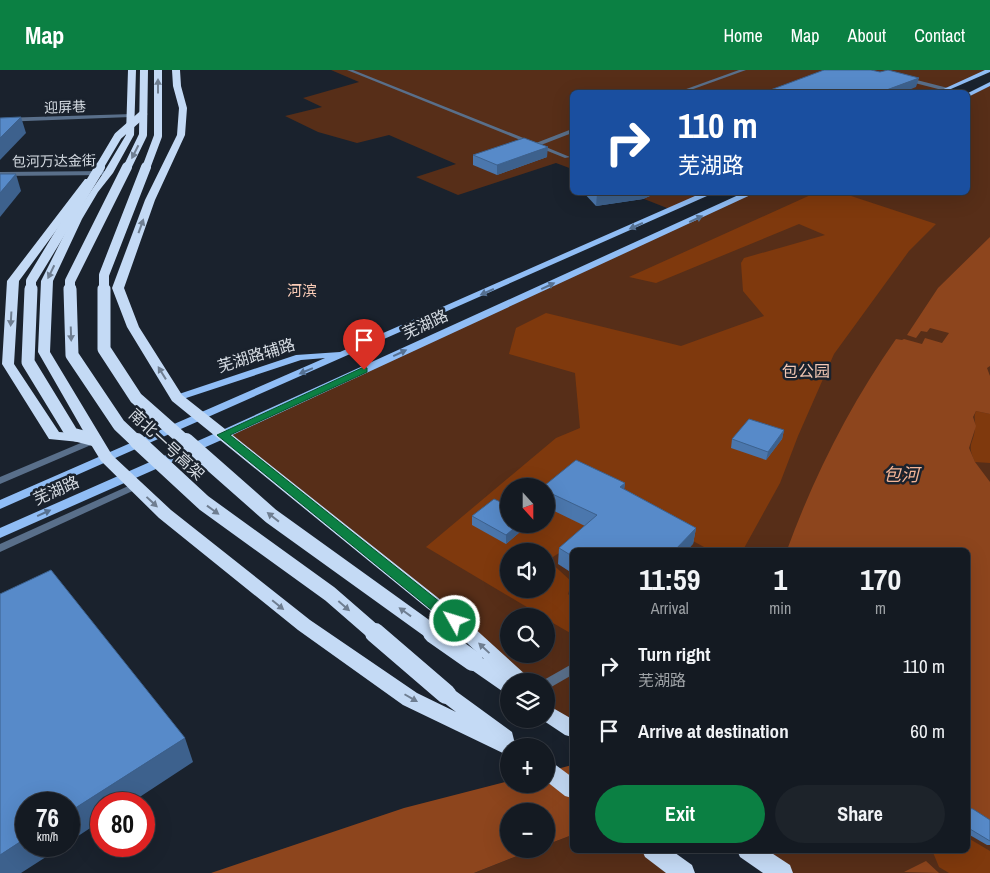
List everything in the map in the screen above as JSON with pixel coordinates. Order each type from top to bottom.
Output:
[{"type":"highway","points":[[132,70],[137,115],[130,135],[78,219],[47,281],[44,352],[106,458],[165,514],[304,626],[410,699],[500,744]]},
{"type":"highway","name":"南北一号高架","points":[[144,70],[137,115],[143,135],[70,281],[72,355],[119,425],[204,503],[330,594],[446,694],[505,738]]},
{"type":"highway","name":"南北一号高架","points":[[158,70],[158,136],[104,275],[104,349],[136,398],[271,516],[500,680]]},
{"type":"highway","points":[[176,70],[177,86],[183,108],[181,136],[150,200],[118,288],[133,327],[177,398],[455,621],[511,673]]},
{"type":"highway","points":[[177,86],[182,70]]},
{"type":"highway","points":[[95,440],[54,436],[8,364],[13,281],[137,115]]},
{"type":"highway","points":[[95,440],[72,434],[28,362],[31,281],[118,136],[137,115]]},
{"type":"highway","points":[[555,714],[570,728]]},
{"type":"highway","points":[[555,718],[570,728]]},
{"type":"highway","points":[[555,776],[570,787]]},
{"type":"highway","points":[[657,853],[684,873]]},
{"type":"highway","points":[[752,853],[782,873]]},
{"type":"main road","points":[[945,90],[990,70]]},
{"type":"main road","points":[[970,94],[990,84]]},
{"type":"main road","name":"芜湖路","points":[[0,505],[705,195]]},
{"type":"main road","name":"芜湖路","points":[[0,533],[129,481],[222,435],[746,195]]},
{"type":"main road","name":"芜湖路辅路","points":[[177,398],[300,357],[346,354]]},
{"type":"street","points":[[349,70],[567,158]]},
{"type":"street","points":[[687,90],[744,70]]},
{"type":"street","points":[[899,77],[940,90]]},
{"type":"street","name":"迎屏巷","points":[[0,120],[137,115]]},
{"type":"street","points":[[535,145],[570,132]]},
{"type":"street","name":"包河万达金街","points":[[1,175],[108,173]]},
{"type":"street","points":[[0,481],[95,440]]},
{"type":"street","points":[[0,548],[129,481]]},
{"type":"street","points":[[555,679],[570,670]]},
{"type":"green space","points":[[331,70],[990,70],[945,90],[570,90],[570,168],[556,163],[458,195],[416,177],[456,164],[389,135],[357,143],[318,132],[285,116],[322,107],[303,98],[359,82]]},
{"type":"green space","name":"包公园","points":[[990,84],[990,873],[782,873],[752,853],[970,853],[970,548],[570,548],[570,727],[555,714],[555,673],[510,673],[455,621],[222,435],[749,195],[970,195],[970,94]]},
{"type":"green space","points":[[634,195],[707,195],[672,210]]},
{"type":"green space","points":[[811,195],[848,195],[936,224],[909,251],[834,354],[798,436],[780,483],[744,548],[704,547],[636,510],[588,535],[555,556],[555,543],[500,543],[500,591],[426,547],[500,485],[500,533],[555,533],[555,478],[508,478],[556,438],[580,428],[575,373],[509,354],[516,328],[546,313],[681,346],[764,316],[743,291],[741,263],[744,258],[825,235],[799,224],[656,283],[629,277]]},
{"type":"green space","points":[[976,411],[990,414],[990,463],[975,462],[971,451]]},
{"type":"green space","points":[[555,566],[570,580],[568,594],[570,596],[570,633],[555,624],[555,608],[529,608],[512,598],[555,598]]},
{"type":"green space","points":[[570,836],[570,853],[657,853],[684,873],[474,873],[512,858],[555,858],[555,842]]},
{"type":"green space","points":[[970,839],[990,851],[990,873],[949,873],[939,867],[933,853],[970,853]]},
{"type":"water","name":"包河","points":[[990,237],[990,366],[987,368],[990,376],[990,414],[976,411],[973,417],[976,426],[969,448],[975,462],[990,482],[990,825],[970,811],[970,548],[788,548],[821,468],[849,414],[896,339],[904,339],[922,344],[925,338],[942,343],[949,333],[930,328],[927,332],[921,331],[916,338],[907,335],[938,288]]},
{"type":"water","points":[[570,766],[570,836],[555,842],[555,803],[500,803],[500,858],[512,858],[474,873],[211,873],[404,808],[500,783],[500,793],[555,793],[555,770]]},
{"type":"water","points":[[926,861],[939,873],[904,872]]},
{"type":"building","points":[[824,70],[871,70],[880,72],[888,70],[919,78],[886,90],[770,90]]},
{"type":"building","points":[[21,117],[0,138],[0,118]]},
{"type":"building","points":[[524,138],[548,147],[497,165],[473,155]]},
{"type":"building","points":[[0,174],[16,174],[0,193]]},
{"type":"building","points":[[749,419],[784,430],[768,452],[732,439]]},
{"type":"building","points":[[576,460],[625,483],[620,487],[696,528],[677,548],[570,548],[570,555],[559,548],[597,515],[555,495],[554,478]]},
{"type":"building","points":[[494,499],[500,502],[500,532],[472,516]]},
{"type":"building","points":[[51,570],[185,738],[100,792],[90,792],[90,799],[80,805],[80,792],[15,792],[15,845],[0,855],[0,594]]},
{"type":"building","points":[[970,808],[990,820],[990,841],[970,829]]},
{"type":"district","name":"河滨","points":[[302,291]]},
{"type":"route","points":[[364,370],[222,435],[455,621]]}]
